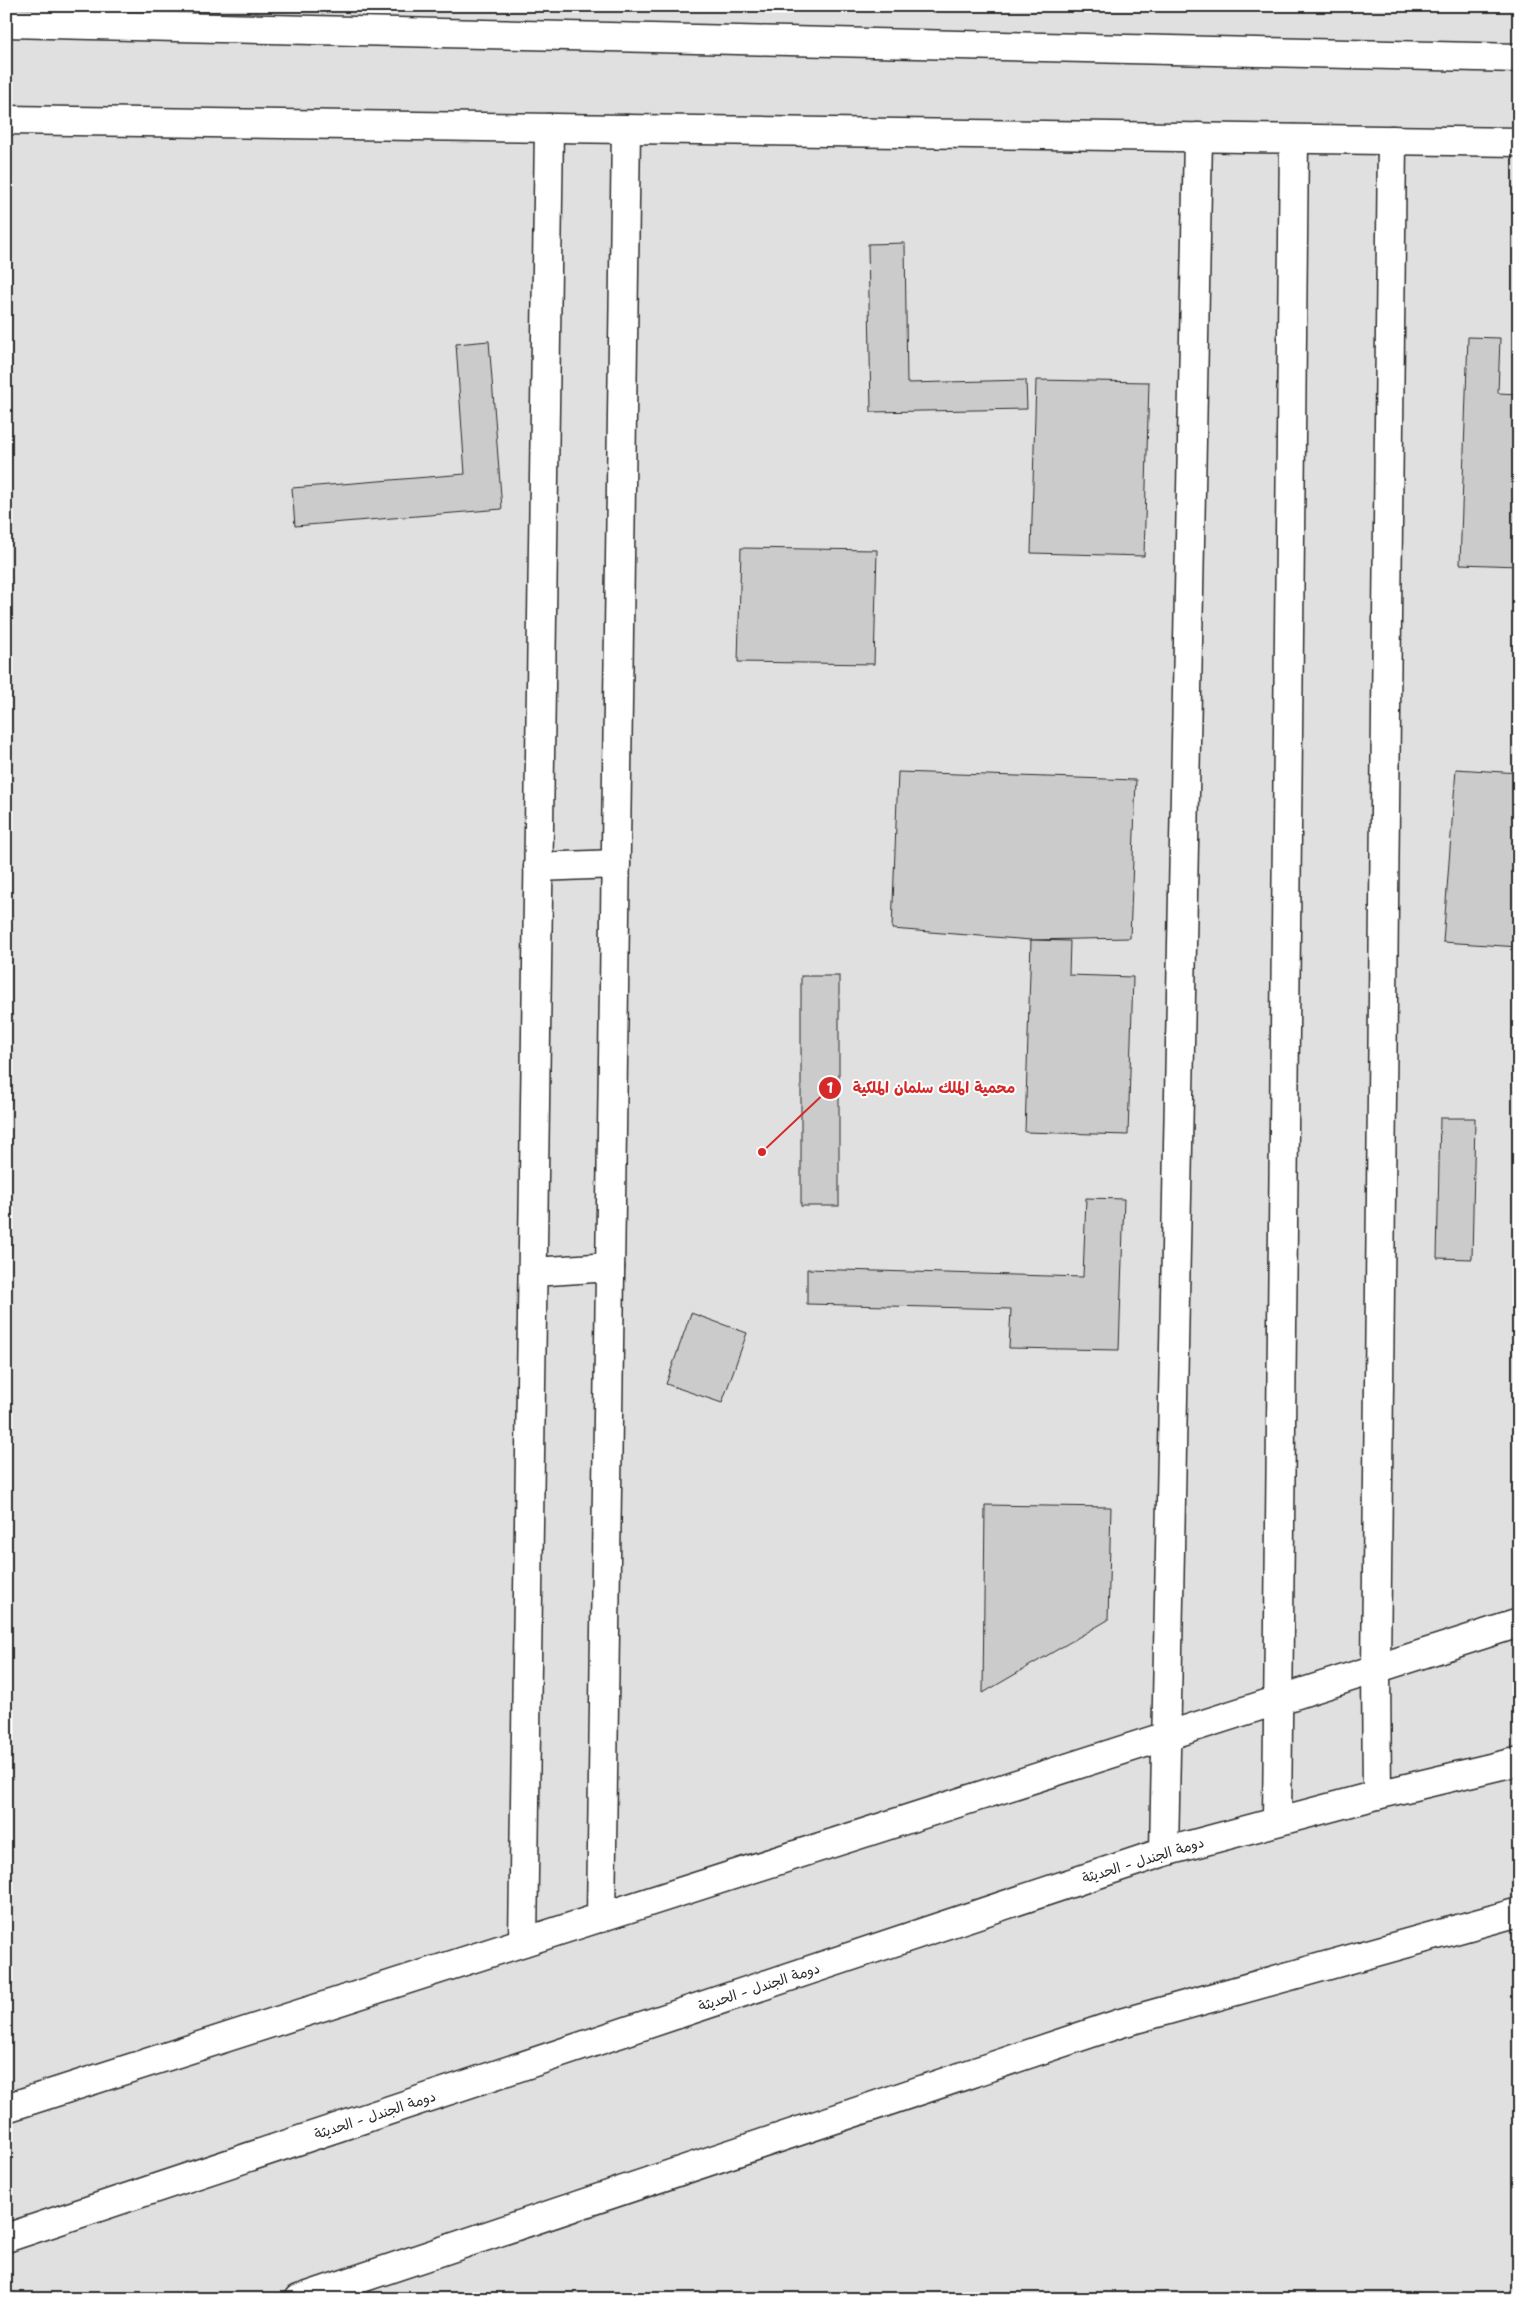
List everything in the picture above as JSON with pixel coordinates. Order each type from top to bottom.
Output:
[{"type":"main road","points":[[6,23],[1519,58]]},
{"type":"main road","points":[[6,120],[1519,142]]},
{"type":"main road","points":[[523,1942],[549,128]]},
{"type":"main road","points":[[602,1918],[626,129]]},
{"type":"main road","points":[[1164,1852],[1198,138]]},
{"type":"main road","points":[[1277,1822],[1294,139]]},
{"type":"main road","points":[[1377,1795],[1376,1669],[1392,140]]},
{"type":"main road","points":[[538,867],[616,864]]},
{"type":"main road","points":[[533,1272],[610,1267]]},
{"type":"main road","points":[[6,2108],[1519,1623]]},
{"type":"main road","name":"دومة الجندل - الحديثة","points":[[6,2238],[1164,1852],[1377,1795],[1519,1761]]},
{"type":"main road","points":[[299,2299],[1122,2023],[1519,1912]]},
{"type":"shaded area","points":[[6,6],[1519,6],[1519,2299],[6,2299]]},
{"type":"building","points":[[905,243],[907,383],[1026,380],[1027,409],[871,412],[868,244]]},
{"type":"building","points":[[1468,337],[1500,338],[1498,393],[1519,394],[1519,566],[1460,564]]},
{"type":"building","points":[[489,341],[502,509],[295,526],[292,488],[465,474],[456,344]]},
{"type":"building","points":[[1036,380],[1149,382],[1144,556],[1031,553]]},
{"type":"building","points":[[741,548],[877,550],[874,664],[738,662]]},
{"type":"building","points":[[1456,769],[1519,773],[1519,947],[1443,942]]},
{"type":"building","points":[[898,772],[1136,780],[1130,938],[1031,940],[892,929]]},
{"type":"building","points":[[1031,940],[1070,941],[1069,975],[1133,977],[1128,1135],[1025,1132]]},
{"type":"building","points":[[801,976],[839,976],[839,1206],[801,1206]]},
{"type":"building","points":[[1440,1118],[1475,1118],[1472,1259],[1437,1258]]},
{"type":"building","points":[[1086,1198],[1124,1199],[1119,1350],[1009,1348],[1011,1309],[807,1304],[807,1269],[1083,1277]]},
{"type":"building","points":[[691,1313],[747,1333],[722,1403],[666,1384]]},
{"type":"building","points":[[985,1505],[1111,1507],[1108,1620],[983,1693]]},
{"type":"place","name":"محمية الملك سلمان الملكية","points":[[762,1152]]}]
